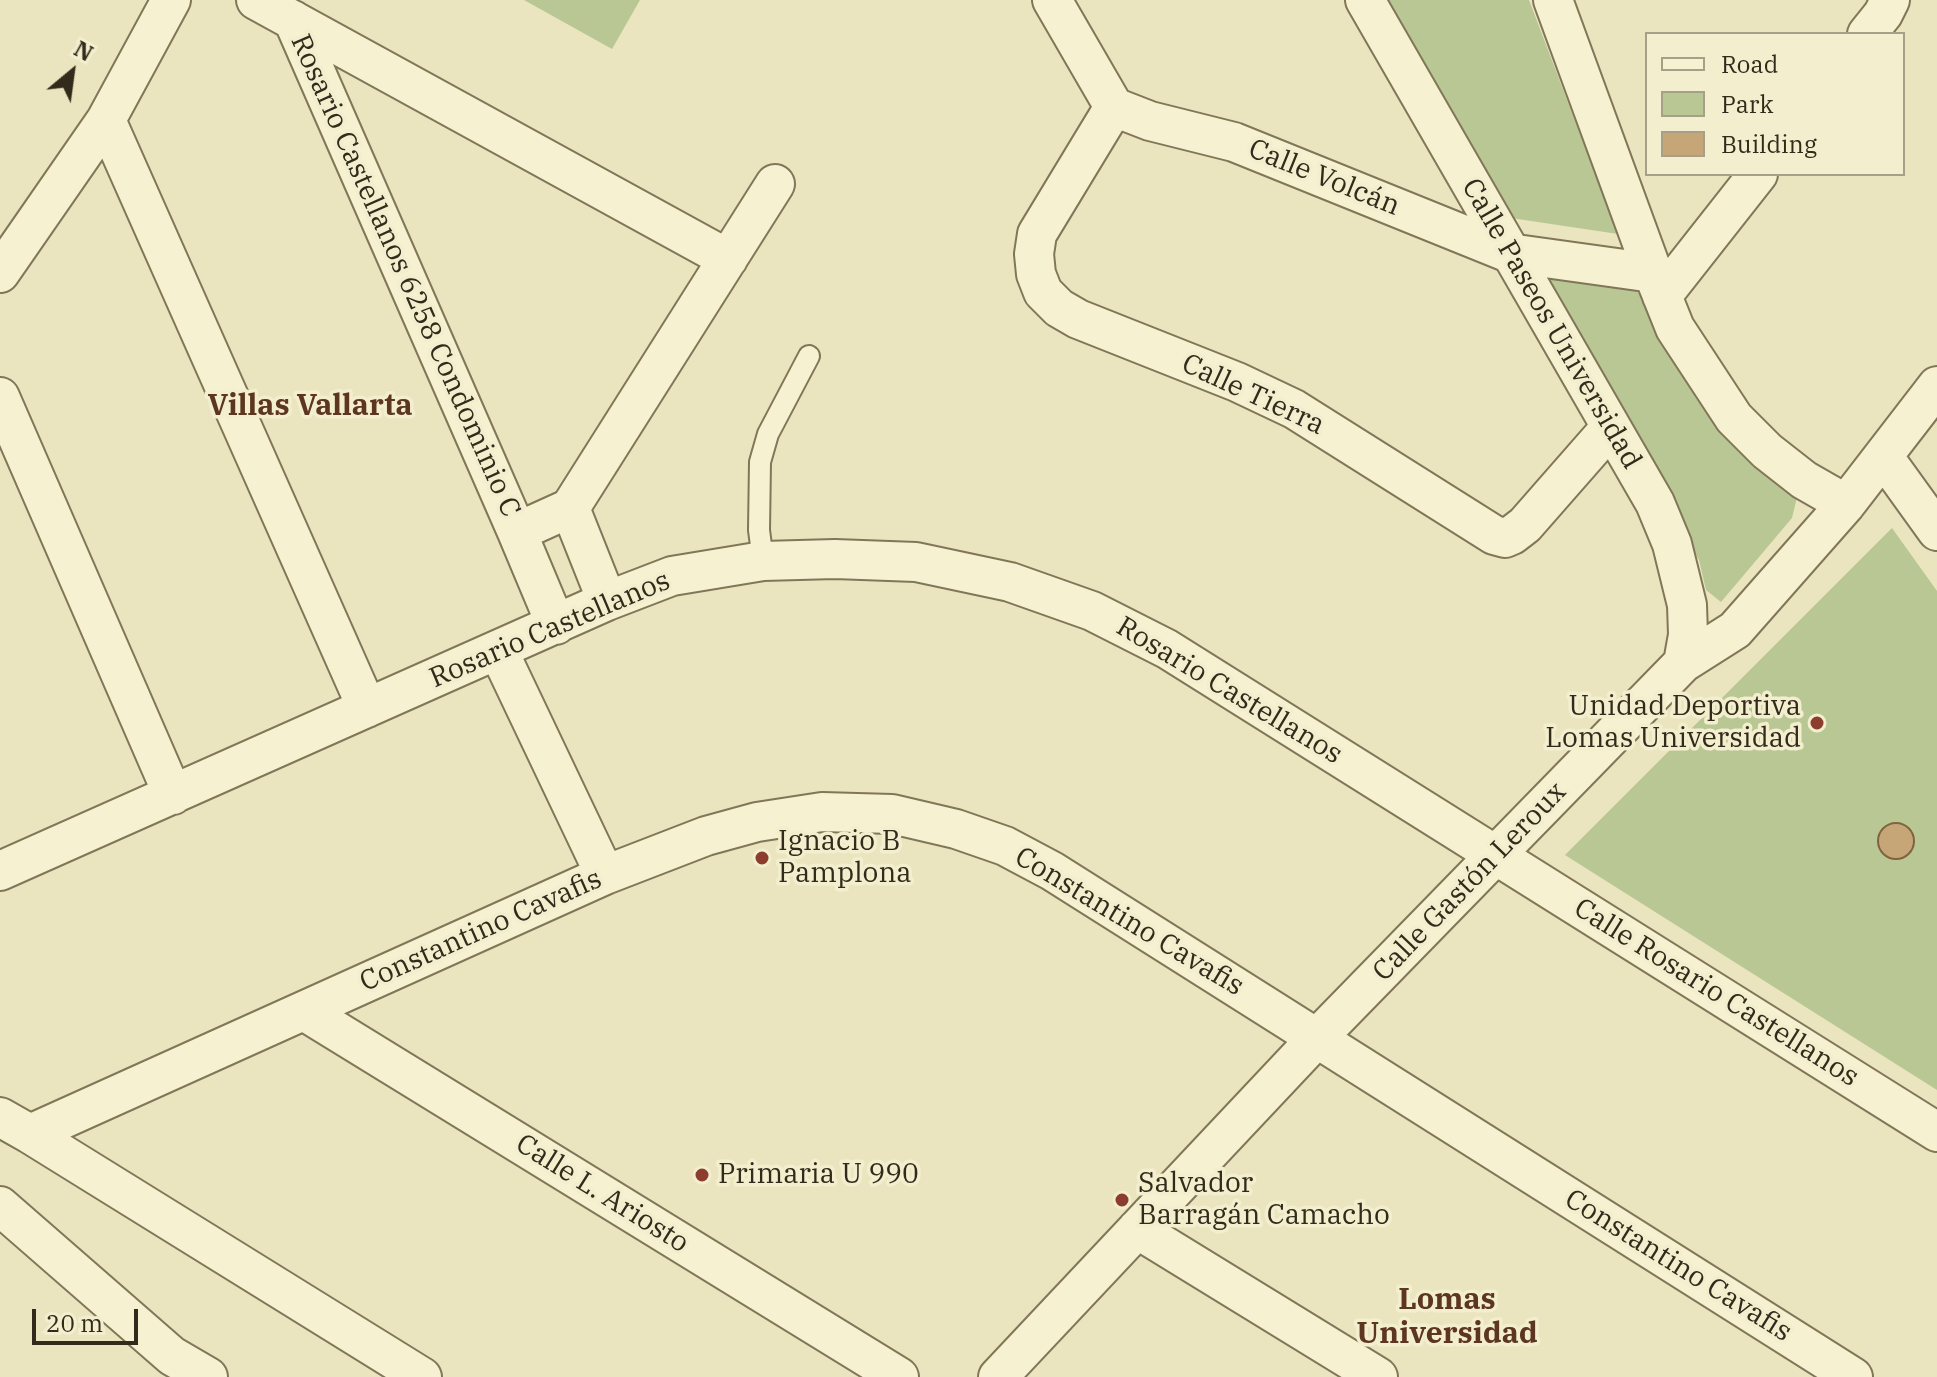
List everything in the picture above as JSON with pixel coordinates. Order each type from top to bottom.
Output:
[{"type":"street","points":[[0,273],[106,120],[171,0]]},
{"type":"street","name":"Rosario Castellanos 6258 Condominio C","points":[[256,0],[728,259]]},
{"type":"street","points":[[1052,0],[1114,107]]},
{"type":"street","name":"Calle Paseos Universidad","points":[[1365,0],[1655,503],[1672,544],[1687,605],[1688,635],[1683,663]]},
{"type":"street","points":[[1553,0],[1675,328],[1734,418],[1767,451],[1804,480],[1846,504]]},
{"type":"street","points":[[1869,32],[1890,0]]},
{"type":"street","name":"Rosario Castellanos 6258 Condominio C","points":[[293,20],[556,625]]},
{"type":"street","name":"Calle Volcán","points":[[1114,107],[1150,121],[1234,142],[1509,253],[1657,284]]},
{"type":"street","name":"Calle Tierra","points":[[1114,107],[1037,234],[1034,254],[1036,274],[1043,292],[1059,308],[1078,319],[1237,382],[1294,409],[1494,535],[1505,538],[1525,525],[1610,428]]},
{"type":"street","points":[[106,120],[367,708]]},
{"type":"street","points":[[1657,284],[1756,176]]},
{"type":"street","points":[[607,601],[570,508],[775,184]]},
{"type":"street","name":"Calle Gastón Leroux","points":[[998,1377],[1317,1038],[1683,663],[1735,630],[1846,504],[1937,386]]},
{"type":"street","points":[[0,397],[173,795]]},
{"type":"street","points":[[1883,456],[1937,531]]},
{"type":"street","name":"Rosario Castellanos 6258 Condominio C","points":[[517,532],[570,508]]},
{"type":"street","name":"Rosario Castellanos","points":[[0,871],[607,601],[672,576],[763,561],[835,559],[916,562],[1010,582],[1092,611],[1167,649],[1496,855]]},
{"type":"street","points":[[498,650],[605,875]]},
{"type":"street","name":"Constantino Cavafis","points":[[15,1126],[304,1011],[605,875],[706,836],[757,822],[822,812],[892,814],[956,829],[1005,846],[1052,871],[1853,1377]]},
{"type":"street","name":"Calle Rosario Castellanos","points":[[1496,855],[1937,1132]]},
{"type":"street","name":"Calle L. Ariosto","points":[[304,1011],[899,1377]]},
{"type":"street","points":[[15,1126],[422,1377]]},
{"type":"street","points":[[0,1206],[175,1366],[208,1377]]},
{"type":"street","points":[[1137,1229],[1378,1377]]},
{"type":"lane","points":[[763,561],[759,530],[760,462],[768,434],[809,356]]},
{"type":"green space","points":[[524,0],[640,0],[612,49]]},
{"type":"green space","points":[[1386,0],[1529,0],[1618,234],[1511,218]]},
{"type":"green space","points":[[1546,277],[1639,290],[1666,343],[1798,493],[1792,518],[1721,602],[1706,590],[1699,560]]},
{"type":"green space","name":"Unidad Deportiva Lomas Universidad","points":[[1892,528],[1937,591],[1937,1090],[1565,855]]},
{"type":"building","points":[[1896,823],[1909,828],[1914,841],[1909,854],[1896,859],[1883,854],[1878,841],[1883,828]]},
{"type":"place","name":"Unidad Deportiva Lomas Universidad","points":[[1817,723]]},
{"type":"place","name":"Ignacio B Pamplona","points":[[762,858]]},
{"type":"place","name":"Primaria U 990","points":[[702,1175]]},
{"type":"place","name":"Salvador Barragán Camacho","points":[[1122,1200]]},
{"type":"district","name":"Villas Vallarta","points":[[310,406]]},
{"type":"district","name":"Lomas Universidad","points":[[1447,1317]]}]
